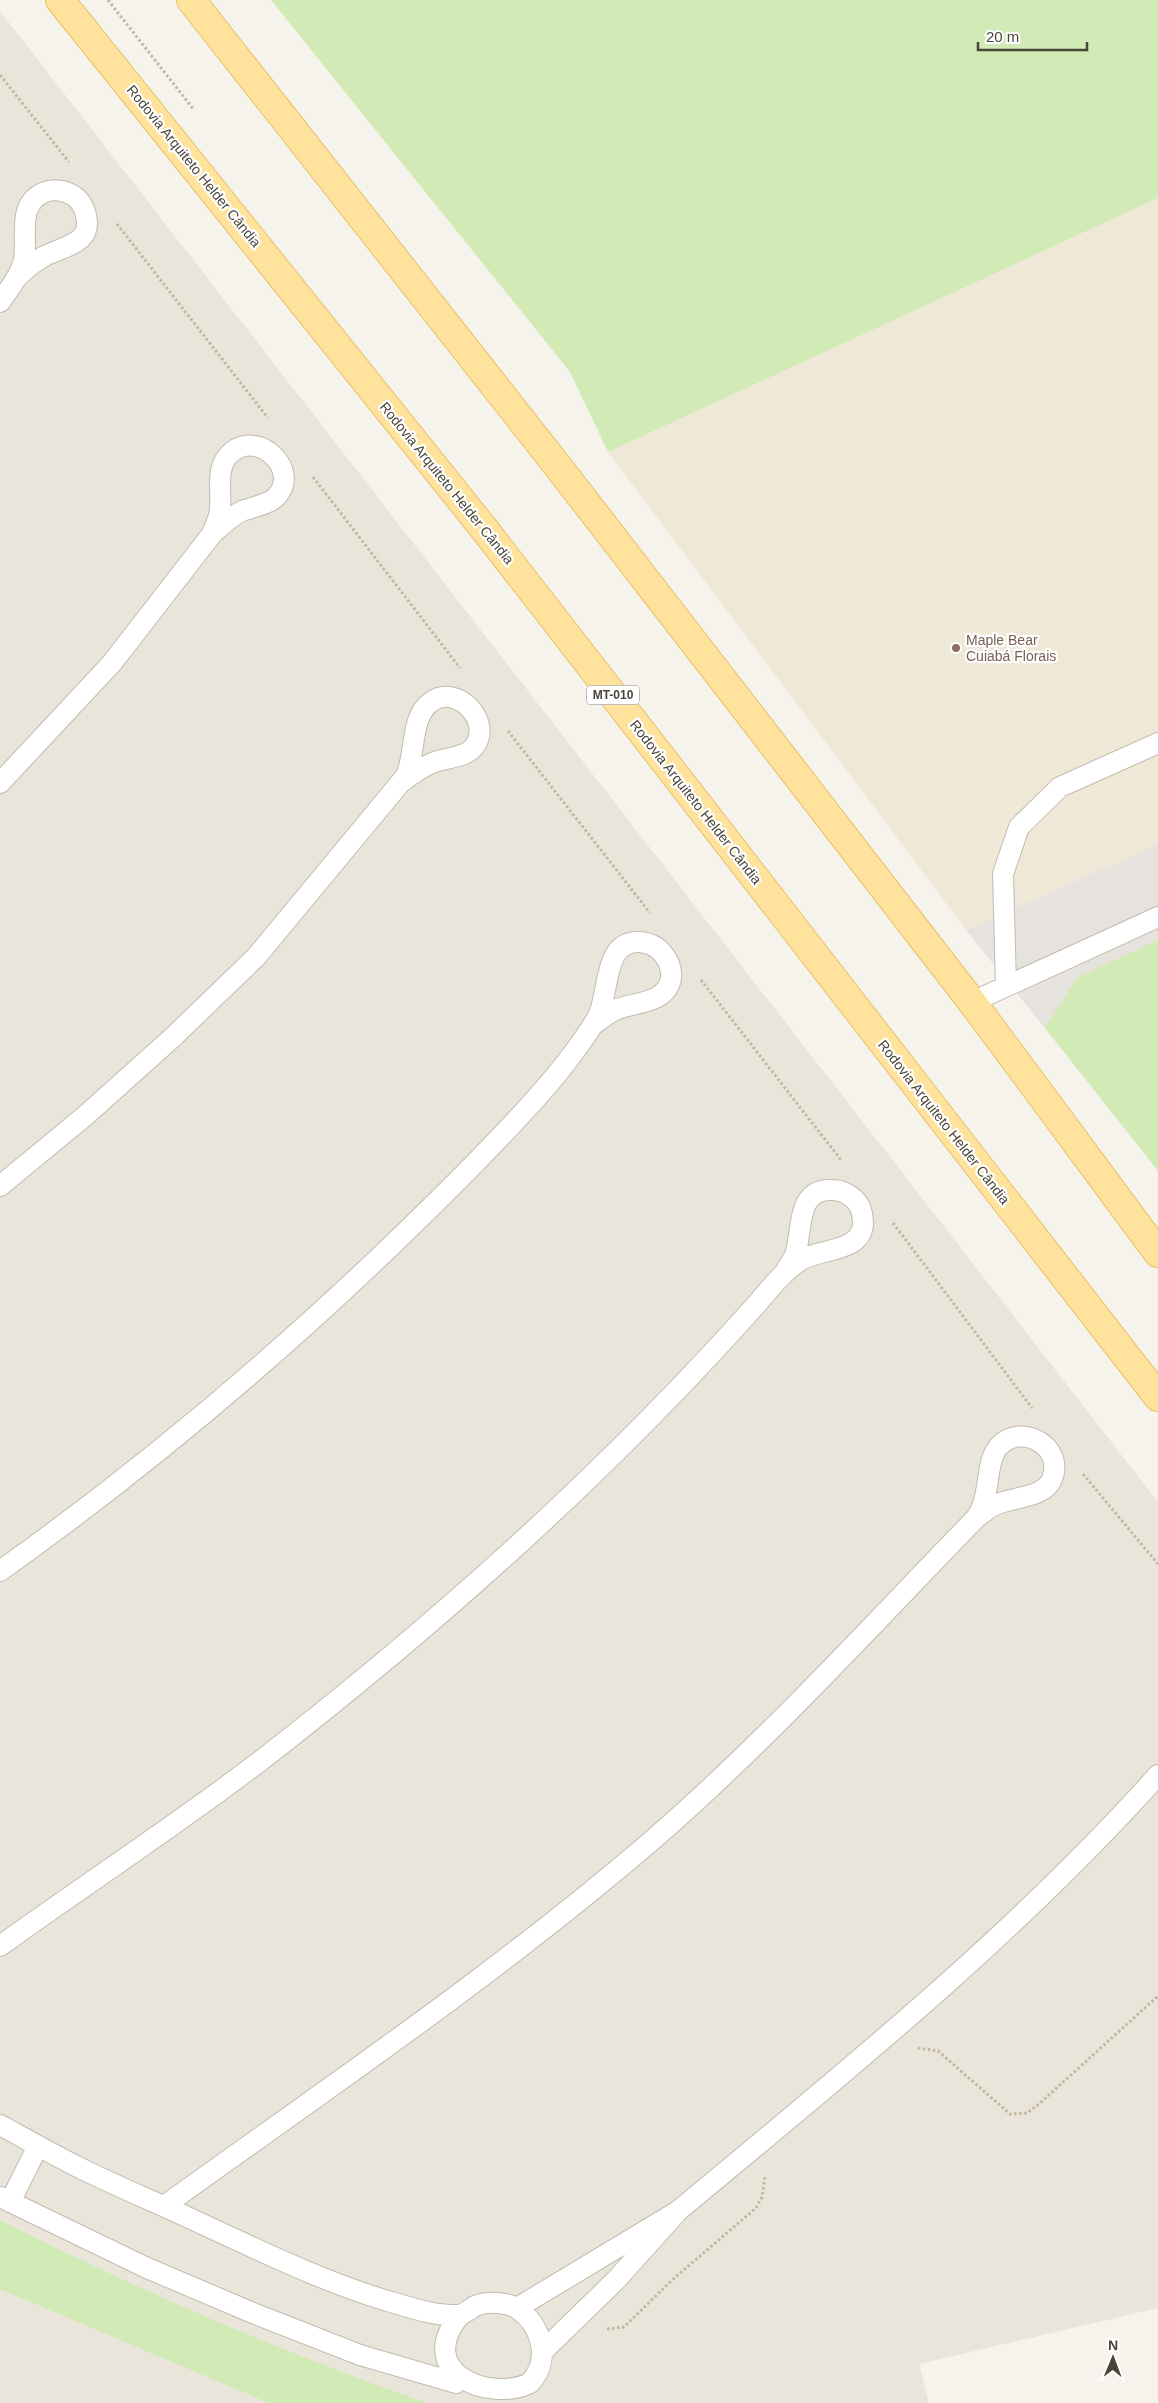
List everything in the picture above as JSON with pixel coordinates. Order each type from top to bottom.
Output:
[{"type":"main road","name":"Rodovia Arquiteto Helder Cândia","points":[[60,0],[485,530],[1158,1396]]},
{"type":"main road","points":[[191,0],[563,473],[972,1002],[1158,1253]]},
{"type":"lane","points":[[0,302],[16,278],[24,260],[24,219],[28,205],[38,195],[49,190],[62,191],[75,196],[83,206],[86,217],[87,230],[81,239],[75,244],[45,256],[16,278]]},
{"type":"lane","points":[[0,783],[112,663],[212,534],[228,519],[277,496],[283,486],[283,474],[280,462],[271,453],[260,447],[245,446],[234,450],[225,461],[220,475],[219,515],[212,534]]},
{"type":"lane","points":[[0,1186],[92,1110],[172,1038],[256,957],[402,781],[412,764],[416,724],[422,710],[432,700],[444,698],[458,699],[469,706],[476,716],[479,728],[477,740],[472,749],[420,768],[402,781]]},
{"type":"lane","points":[[1006,986],[1003,874],[1018,828],[1060,787],[1158,743]]},
{"type":"lane","points":[[972,1002],[1158,917]]},
{"type":"lane","points":[[0,1571],[143,1464],[248,1377],[349,1286],[447,1192],[534,1100],[593,1025],[603,1007],[608,967],[615,954],[626,945],[638,942],[651,945],[662,952],[669,962],[671,974],[669,986],[663,995],[611,1012],[593,1025]]},
{"type":"lane","points":[[0,1946],[139,1850],[219,1791],[375,1669],[490,1569],[602,1466],[709,1357],[785,1272],[803,1259],[855,1242],[861,1233],[863,1221],[861,1209],[854,1199],[843,1191],[829,1189],[818,1192],[807,1201],[801,1214],[795,1254],[785,1272]]},
{"type":"lane","points":[[164,2206],[540,1934],[650,1842],[751,1749],[976,1518],[994,1505],[1046,1488],[1052,1480],[1054,1467],[1052,1456],[1045,1446],[1034,1438],[1020,1435],[1008,1438],[998,1448],[992,1461],[986,1500],[976,1518]]},
{"type":"lane","points":[[542,2352],[616,2280],[678,2211],[849,2069],[934,1994],[1063,1875],[1158,1775]]},
{"type":"lane","points":[[1135,1800],[1158,1792]]},
{"type":"lane","points":[[1,2127],[79,2168],[304,2270],[396,2304],[434,2314],[460,2316]]},
{"type":"lane","points":[[38,2146],[5,2200],[147,2268],[252,2313],[360,2355],[456,2383],[470,2393],[485,2399],[502,2399],[518,2394],[530,2383],[539,2369],[542,2352],[540,2335],[530,2320],[517,2308],[498,2303],[478,2305],[460,2316],[451,2327],[445,2341],[444,2356],[448,2371],[456,2383]]},
{"type":"lane","points":[[517,2308],[678,2211]]},
{"type":"path","points":[[0,75],[71,164]]},
{"type":"path","points":[[113,218],[268,419]]},
{"type":"path","points":[[310,473],[464,673]]},
{"type":"path","points":[[506,727],[655,919]]},
{"type":"path","points":[[696,974],[846,1166]]},
{"type":"path","points":[[888,1216],[1038,1415]]},
{"type":"path","points":[[1079,1468],[1158,1564]]},
{"type":"path","points":[[916,2049],[924,2048],[938,2051],[1010,2114],[1027,2113],[1040,2104],[1158,1996]]},
{"type":"path","points":[[598,2329],[624,2327],[672,2280],[756,2208],[762,2197],[766,2169]]},
{"type":"shaded area","points":[[0,11],[1158,1502],[1158,2308],[919,2364],[929,2403],[0,2403]]},
{"type":"shaded area","name":"Maple Bear Cuiabá Florais","points":[[1158,198],[1158,844],[966,930],[608,452]]},
{"type":"shaded area","points":[[1158,844],[1158,1169],[966,930]]},
{"type":"green space","points":[[271,0],[1158,0],[1158,198],[608,452],[570,372]]},
{"type":"green space","points":[[1158,940],[1158,1171],[1045,1028],[1078,977]]},
{"type":"green space","points":[[0,2220],[104,2271],[211,2319],[318,2363],[427,2403],[269,2403],[0,2289]]},
{"type":"place","name":"Maple Bear Cuiabá Florais","points":[[956,648]]}]
